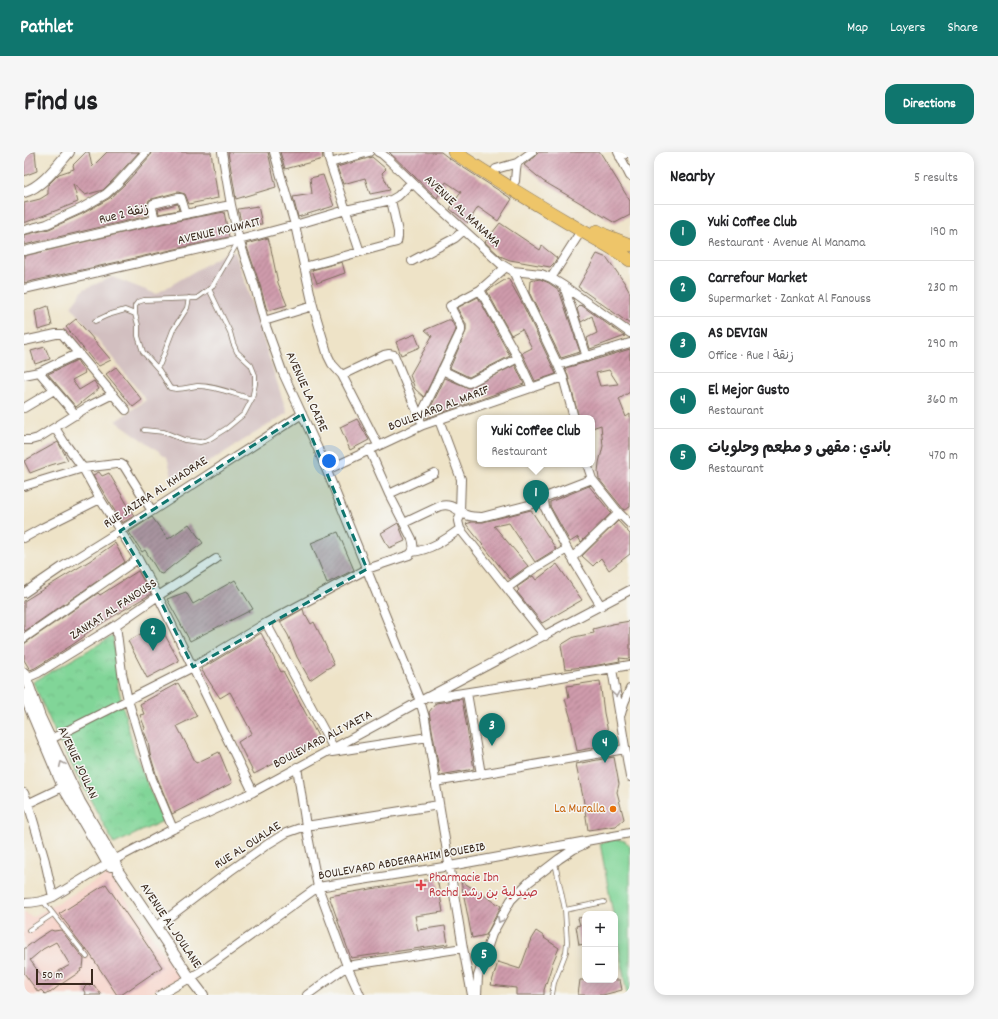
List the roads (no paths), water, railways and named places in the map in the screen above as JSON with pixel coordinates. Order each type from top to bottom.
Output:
[{"type":"main road","points":[[454,152],[510,188],[630,260]]},
{"type":"main road","points":[[470,152],[604,235],[630,246]]},
{"type":"street","points":[[24,230],[47,224],[106,194],[146,152]]},
{"type":"street","name":"AVENUE LA CAIRE","points":[[222,152],[231,205],[239,240],[255,287],[264,321],[282,371],[318,449],[422,700],[472,995]]},
{"type":"street","points":[[274,152],[295,225],[313,306],[328,356],[332,364],[342,375],[378,445]]},
{"type":"street","points":[[328,152],[330,163],[360,252]]},
{"type":"street","points":[[330,163],[369,152]]},
{"type":"street","name":"AVENUE AL MANAMA","points":[[378,152],[391,162],[493,258],[510,269],[541,274],[551,278],[630,333]]},
{"type":"street","points":[[496,169],[517,163],[532,152]]},
{"type":"street","points":[[628,152],[619,154],[630,176]]},
{"type":"street","points":[[24,192],[32,189],[40,183],[67,153]]},
{"type":"street","points":[[515,181],[517,163]]},
{"type":"street","name":"AVENUE KOUWAIT","points":[[24,289],[239,240],[346,210],[391,200],[398,196],[412,182]]},
{"type":"street","points":[[155,220],[152,206],[153,204],[178,198],[181,198],[186,214]]},
{"type":"street","points":[[304,267],[398,241],[398,232],[391,200]]},
{"type":"street","name":"Rue 2 زنقة","points":[[24,251],[155,220],[231,205]]},
{"type":"street","points":[[412,261],[455,238],[464,230]]},
{"type":"street","points":[[551,278],[582,231]]},
{"type":"street","points":[[421,421],[442,370],[461,331],[461,327],[450,306],[480,290],[510,269]]},
{"type":"street","name":"AVENUE AL MANAMA","points":[[510,269],[558,365],[563,377],[573,415]]},
{"type":"street","points":[[564,286],[587,357]]},
{"type":"street","points":[[480,290],[518,358],[532,388]]},
{"type":"street","points":[[264,321],[313,306]]},
{"type":"street","points":[[24,341],[41,336],[62,334],[126,410]]},
{"type":"street","points":[[558,365],[630,343]]},
{"type":"street","points":[[24,375],[39,372],[79,353]]},
{"type":"street","points":[[342,375],[384,355],[394,355],[421,421]]},
{"type":"street","points":[[442,370],[469,383],[518,358]]},
{"type":"street","points":[[39,372],[76,415]]},
{"type":"street","name":"BOULEVARD AL MARIF","points":[[326,470],[369,450],[421,421],[439,420],[563,377]]},
{"type":"street","points":[[24,408],[54,390]]},
{"type":"street","points":[[24,440],[38,438],[89,406],[113,394]]},
{"type":"street","name":"RUE JAZIRA AL KHADRAE","points":[[24,593],[62,567],[302,414]]},
{"type":"street","points":[[439,420],[461,479],[461,512],[458,521],[460,529],[545,636]]},
{"type":"street","points":[[55,428],[83,468],[100,499],[138,559],[158,596],[253,792]]},
{"type":"street","points":[[369,450],[412,539],[412,552]]},
{"type":"street","points":[[24,486],[83,468],[120,464],[124,466],[152,511]]},
{"type":"street","points":[[588,467],[592,479],[619,513],[630,524]]},
{"type":"street","points":[[389,494],[434,473]]},
{"type":"street","points":[[404,523],[444,505],[452,506],[467,515],[482,517],[544,501],[548,496],[592,479]]},
{"type":"street","points":[[24,538],[100,499]]},
{"type":"street","points":[[544,501],[545,508],[567,549],[601,606]]},
{"type":"street","points":[[572,558],[619,513]]},
{"type":"street","points":[[48,741],[193,667],[266,623],[367,568],[409,555],[412,552],[422,551],[441,542],[460,529]]},
{"type":"street","points":[[507,588],[537,567],[567,549]]},
{"type":"street","points":[[24,638],[138,559]]},
{"type":"street","name":"ZANKAT AL FANOUSS","points":[[25,677],[38,673],[116,625],[216,559]]},
{"type":"street","name":"BOULEVARD ALI YAETA","points":[[24,903],[43,901],[53,897],[111,862],[173,829],[253,792],[422,700],[630,590]]},
{"type":"street","points":[[266,623],[334,748]]},
{"type":"street","points":[[116,625],[122,673],[128,700],[152,779],[173,829]]},
{"type":"street","points":[[422,700],[630,665]]},
{"type":"street","points":[[612,669],[630,777]]},
{"type":"street","name":"AVENUE JOULAN","points":[[25,677],[48,741]]},
{"type":"street","points":[[620,718],[630,689]]},
{"type":"street","points":[[468,693],[480,774]]},
{"type":"street","name":"AVENUE JOULAN","points":[[24,694],[48,741],[67,785],[111,862]]},
{"type":"street","points":[[325,753],[428,738]]},
{"type":"street","points":[[435,782],[625,749]]},
{"type":"street","points":[[297,767],[306,826],[318,887],[347,966],[360,995]]},
{"type":"street","points":[[26,804],[67,785]]},
{"type":"street","points":[[24,793],[26,804],[45,861],[53,897]]},
{"type":"street","name":"RUE AL OUALAE","points":[[156,927],[230,871],[286,833],[306,826],[439,805]]},
{"type":"street","name":"BOULEVARD ABDERRAHIM BOUEBIB","points":[[160,995],[190,978],[318,887],[450,866],[630,833]]},
{"type":"street","points":[[477,995],[478,976],[492,934],[511,900],[529,882],[574,849],[591,840]]},
{"type":"street","name":"AVENUE AL JOULANE","points":[[111,862],[202,995]]},
{"type":"street","points":[[307,995],[347,966],[463,948]]},
{"type":"lane","points":[[239,240],[212,287],[197,298],[144,300],[138,302],[135,306],[135,314],[138,325],[138,336],[143,352],[157,367],[170,388],[176,390],[204,386],[252,399]]},
{"type":"lane","points":[[144,430],[164,432],[184,440],[200,442],[208,440],[227,428],[244,414],[252,399],[255,375],[251,365],[237,352],[230,332],[209,289]]},
{"type":"lane","points":[[157,367],[160,364],[173,330],[187,308],[189,298]]},
{"type":"lane","points":[[95,321],[125,310],[135,314]]},
{"type":"lane","points":[[552,995],[554,983],[566,952],[567,942],[565,910],[555,863]]},
{"type":"lane","points":[[43,901],[87,957]]},
{"type":"lane","points":[[565,910],[604,902]]},
{"type":"lane","points":[[29,930],[53,914]]},
{"type":"place","name":"Yuki Coffee Club","points":[[536,513]]},
{"type":"place","name":"Carrefour Market","points":[[153,651]]},
{"type":"place","name":"AS DEVIGN","points":[[492,746]]},
{"type":"place","name":"El Mejor Gusto","points":[[605,763]]},
{"type":"place","name":"La Muralla","points":[[613,809]]},
{"type":"place","name":"Pharmacie Ibn Rochd صيدلية بن رشد","points":[[421,885]]},
{"type":"place","name":"باندي : مقهى و مطعم وحلويات","points":[[484,975]]}]
